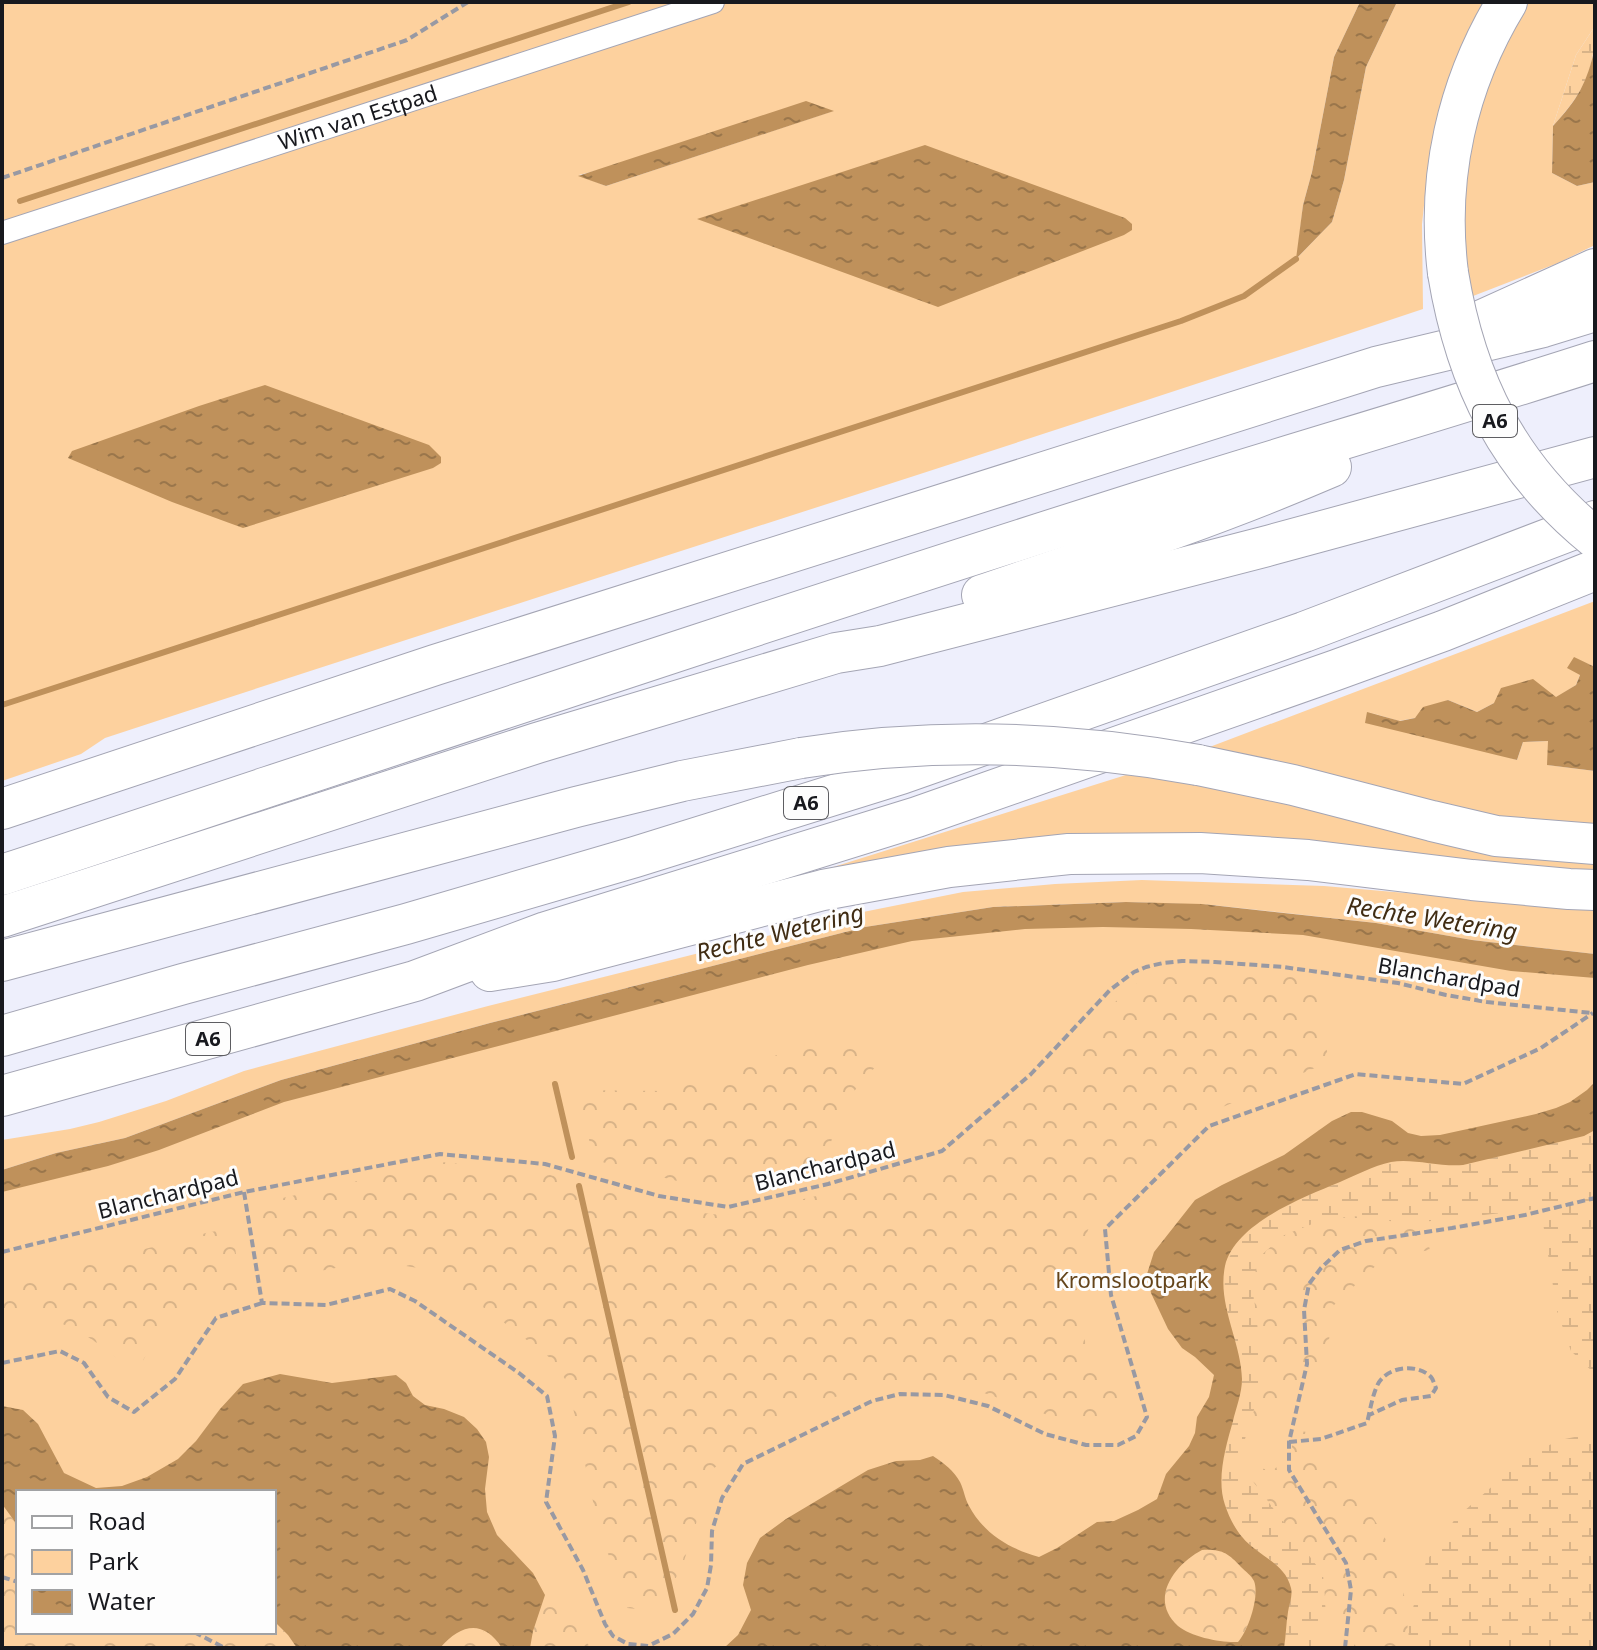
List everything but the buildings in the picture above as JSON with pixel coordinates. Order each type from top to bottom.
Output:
[{"type":"highway","name":"A6","points":[[1507,2],[1461,101],[1447,164],[1443,217],[1454,310],[1479,387],[1497,425],[1546,492],[1595,538]]},
{"type":"highway","points":[[1376,367],[1595,269]]},
{"type":"highway","points":[[2,809],[420,670],[1376,367],[1543,327],[1595,311]]},
{"type":"highway","name":"A6","points":[[2,875],[866,590],[1595,361]]},
{"type":"highway","name":"A6","points":[[836,653],[875,632],[1297,482],[1533,380]]},
{"type":"highway","name":"A6","points":[[2,917],[537,743],[836,653],[910,639],[1595,457]]},
{"type":"highway","name":"A6","points":[[2,1036],[437,915],[886,778],[1289,637],[1595,521]]},
{"type":"highway","name":"A6","points":[[2,1096],[415,981],[546,932],[917,817],[1443,631],[1595,570]]},
{"type":"highway","name":"A6","points":[[2,961],[682,781],[801,758],[918,746],[1039,746],[1128,754],[1293,785],[1496,836],[1595,844]]},
{"type":"highway","name":"A6","points":[[415,981],[553,961],[823,890],[949,867],[1069,854],[1200,853],[1308,860],[1595,890]]},
{"type":"street","name":"Wim van Estpad","points":[[2,233],[713,2]]},
{"type":"path","points":[[2,178],[407,40],[468,2]]},
{"type":"path","name":"Blanchardpad","points":[[2,1252],[244,1192],[440,1154],[545,1164],[659,1196],[728,1207],[828,1184],[942,1151],[1031,1074],[1110,990],[1134,972],[1163,963],[1215,962],[1283,967],[1398,983],[1487,1002],[1594,1013]]},
{"type":"path","points":[[2,1363],[60,1351],[84,1363],[108,1397],[134,1412],[175,1379],[216,1318],[262,1303],[326,1305],[390,1289],[415,1301],[547,1396],[555,1436],[546,1502],[583,1570],[613,1636],[628,1644],[648,1646],[673,1634],[693,1614],[707,1588],[712,1531],[722,1498],[743,1464],[872,1401],[900,1394],[944,1395],[988,1406],[1045,1434],[1086,1445],[1118,1445],[1136,1436],[1147,1417],[1111,1295],[1105,1229],[1209,1126],[1356,1074],[1463,1084],[1541,1048],[1594,1013]]},
{"type":"path","points":[[244,1192],[262,1303]]},
{"type":"path","points":[[1345,1648],[1351,1590],[1346,1563],[1289,1470],[1289,1442],[1307,1364],[1304,1310],[1309,1284],[1340,1250],[1366,1241],[1525,1215],[1595,1198]]},
{"type":"path","points":[[1289,1442],[1321,1439],[1367,1423],[1369,1415],[1377,1383],[1389,1373],[1407,1367],[1432,1378],[1436,1388],[1431,1396],[1402,1400],[1369,1415]]},
{"type":"path","points":[[198,1634],[225,1648]]},
{"type":"green space","points":[[2,2],[1360,2],[1334,57],[1303,205],[1297,258],[1332,222],[1344,180],[1366,67],[1397,2],[1486,2],[1443,95],[1429,159],[1422,224],[1423,309],[105,738],[81,754],[2,781]],"holes":[[[833,111],[606,186],[579,175]]]},
{"type":"green space","points":[[1520,2],[1595,2],[1595,26],[1576,55],[1553,126],[1552,173],[1577,186],[1595,182],[1595,245],[1468,298],[1458,166]]},
{"type":"green space","points":[[1595,26],[1590,69],[1572,103],[1553,126],[1576,55]]},
{"type":"green space","points":[[1595,601],[1595,667],[1574,658],[1580,675],[1576,685],[1556,698],[1494,703],[1477,712],[1448,700],[1415,718],[1399,721],[1368,712],[1517,760],[1523,742],[1548,741],[1548,765],[1595,771],[1595,826],[1462,812],[1207,748]]},
{"type":"green space","points":[[1126,775],[1214,783],[1595,854],[1595,875],[1431,860],[811,874]]},
{"type":"green space","points":[[1142,880],[1324,886],[1595,909],[1595,954],[1472,940],[1376,923],[1212,905],[1126,902],[993,907],[865,927],[490,1023],[281,1080],[125,1138],[56,1153],[2,1170],[2,1140],[99,1122],[166,1101],[244,1071],[488,1006],[863,912],[963,892]]},
{"type":"green space","name":"Kromslootpark","points":[[1158,911],[1595,968],[1595,1648],[2,1648],[2,1189],[428,1048],[951,920]]},
{"type":"green space","points":[[1197,969],[1313,976],[1329,1062],[1206,1114],[1129,1170],[1095,1211],[1080,1252],[1079,1293],[1086,1349],[1123,1395],[1111,1421],[1065,1421],[984,1393],[926,1382],[857,1388],[804,1410],[714,1468],[682,1567],[657,1611],[627,1608],[598,1525],[568,1384],[554,1361],[489,1311],[424,1269],[362,1263],[267,1281],[256,1204],[442,1162],[547,1174],[669,1209],[729,1216],[925,1171],[955,1154],[1113,1004],[1145,978],[1159,972]]},
{"type":"green space","points":[[859,1037],[877,1065],[842,1105],[829,1149],[811,1170],[775,1182],[734,1187],[697,1186],[594,1160],[577,1090],[667,1091],[808,1045]]},
{"type":"green space","points":[[1595,1130],[1595,1374],[1571,1351],[1557,1311],[1543,1223],[1556,1207],[1422,1222],[1393,1222],[1373,1215],[1341,1217],[1320,1221],[1284,1235],[1257,1259],[1253,1293],[1261,1353],[1259,1393],[1238,1462],[1323,1574],[1326,1616],[1318,1648],[1284,1648],[1292,1591],[1273,1562],[1235,1530],[1224,1502],[1224,1459],[1242,1381],[1224,1297],[1226,1263],[1234,1249],[1261,1222],[1290,1203],[1378,1166],[1404,1161],[1446,1166],[1584,1136]]},
{"type":"green space","points":[[1373,1215],[1393,1222],[1422,1222],[1430,1250],[1384,1258],[1333,1306],[1321,1387],[1287,1379],[1274,1427],[1251,1420],[1259,1393],[1261,1353],[1253,1293],[1256,1259],[1282,1236],[1296,1229],[1339,1218]]},
{"type":"green space","points":[[233,1229],[240,1289],[198,1301],[164,1323],[136,1373],[92,1339],[67,1326],[36,1318],[2,1320],[2,1290],[95,1262],[210,1232]]},
{"type":"green space","points":[[1294,1430],[1313,1433],[1308,1445],[1351,1489],[1383,1534],[1402,1586],[1408,1648],[1354,1648],[1355,1619],[1326,1616],[1323,1574],[1238,1462],[1272,1471],[1291,1455]]},
{"type":"green space","points":[[1595,1435],[1595,1648],[1408,1648],[1409,1622],[1426,1562],[1455,1519],[1520,1462],[1560,1440]]},
{"type":"green space","points":[[2,1504],[16,1523],[16,1634],[276,1634],[276,1623],[297,1648],[2,1648]]},
{"type":"green space","points":[[1202,1550],[1215,1550],[1228,1556],[1254,1581],[1252,1613],[1238,1642],[1198,1636],[1178,1626],[1169,1616],[1165,1594],[1169,1583],[1183,1564]]},
{"type":"green space","points":[[545,1595],[581,1603],[587,1643],[591,1648],[530,1648]]},
{"type":"green space","points":[[471,1628],[491,1634],[502,1648],[440,1648],[452,1636]]},
{"type":"water","points":[[1360,2],[1397,2],[1366,67],[1344,180],[1332,222],[1296,259],[1303,205],[1334,57]]},
{"type":"water","points":[[1595,47],[1595,182],[1577,186],[1552,173],[1553,126],[1580,90]]},
{"type":"water","points":[[806,101],[834,111],[606,186],[578,176]]},
{"type":"water","points":[[925,145],[1125,218],[1132,224],[1132,230],[938,307],[697,219]]},
{"type":"water","points":[[265,385],[429,445],[441,457],[441,463],[243,528],[68,458],[72,451]]},
{"type":"water","points":[[1574,657],[1595,667],[1595,771],[1547,765],[1548,741],[1523,742],[1517,760],[1365,723],[1367,712],[1400,721],[1415,718],[1423,707],[1448,700],[1477,712],[1494,703],[1501,688],[1533,679],[1556,697],[1576,685],[1580,675],[1567,668]]},
{"type":"water","points":[[1126,902],[1202,904],[1376,923],[1472,940],[1595,954],[1595,978],[1511,971],[1303,935],[1103,927],[1025,929],[912,941],[808,965],[284,1102],[159,1150],[2,1192],[2,1170],[56,1153],[125,1138],[281,1080],[490,1023],[865,927],[993,907]]},
{"type":"water","points":[[1595,1082],[1595,1130],[1584,1136],[1463,1165],[1399,1161],[1378,1166],[1308,1195],[1273,1214],[1256,1224],[1231,1251],[1225,1266],[1224,1295],[1242,1379],[1223,1463],[1222,1495],[1240,1535],[1277,1566],[1289,1581],[1292,1594],[1284,1648],[724,1648],[738,1635],[751,1610],[743,1585],[747,1563],[760,1538],[868,1470],[896,1461],[933,1456],[955,1474],[969,1506],[982,1525],[1008,1545],[1039,1557],[1097,1522],[1114,1521],[1157,1499],[1166,1474],[1189,1446],[1195,1433],[1197,1417],[1209,1397],[1214,1375],[1182,1348],[1168,1329],[1151,1293],[1147,1274],[1154,1252],[1195,1200],[1284,1155],[1332,1121],[1351,1112],[1392,1121],[1408,1133],[1440,1135],[1556,1108]],"holes":[[[1209,1550],[1228,1555],[1254,1581],[1252,1613],[1238,1642],[1207,1638],[1184,1630],[1169,1616],[1165,1605],[1165,1594],[1175,1573],[1192,1556]]]},
{"type":"water","points":[[280,1374],[332,1383],[396,1375],[425,1405],[464,1417],[486,1442],[489,1457],[485,1489],[487,1512],[497,1535],[533,1573],[545,1595],[530,1648],[502,1648],[487,1632],[472,1628],[456,1634],[440,1648],[297,1648],[276,1623],[276,1490],[16,1490],[16,1523],[2,1504],[2,1406],[23,1410],[38,1424],[64,1473],[96,1488],[122,1486],[147,1477],[178,1459],[243,1384]]},
{"type":"waterway","points":[[20,201],[629,2]]},
{"type":"waterway","points":[[2,705],[1181,321],[1244,296],[1296,259]]},
{"type":"waterway","points":[[555,1084],[572,1157]]},
{"type":"waterway","points":[[579,1186],[675,1610]]},
{"type":"water label","name":"Rechte Wetering","points":[[1432,919]]},
{"type":"water label","name":"Rechte Wetering","points":[[780,933]]}]
